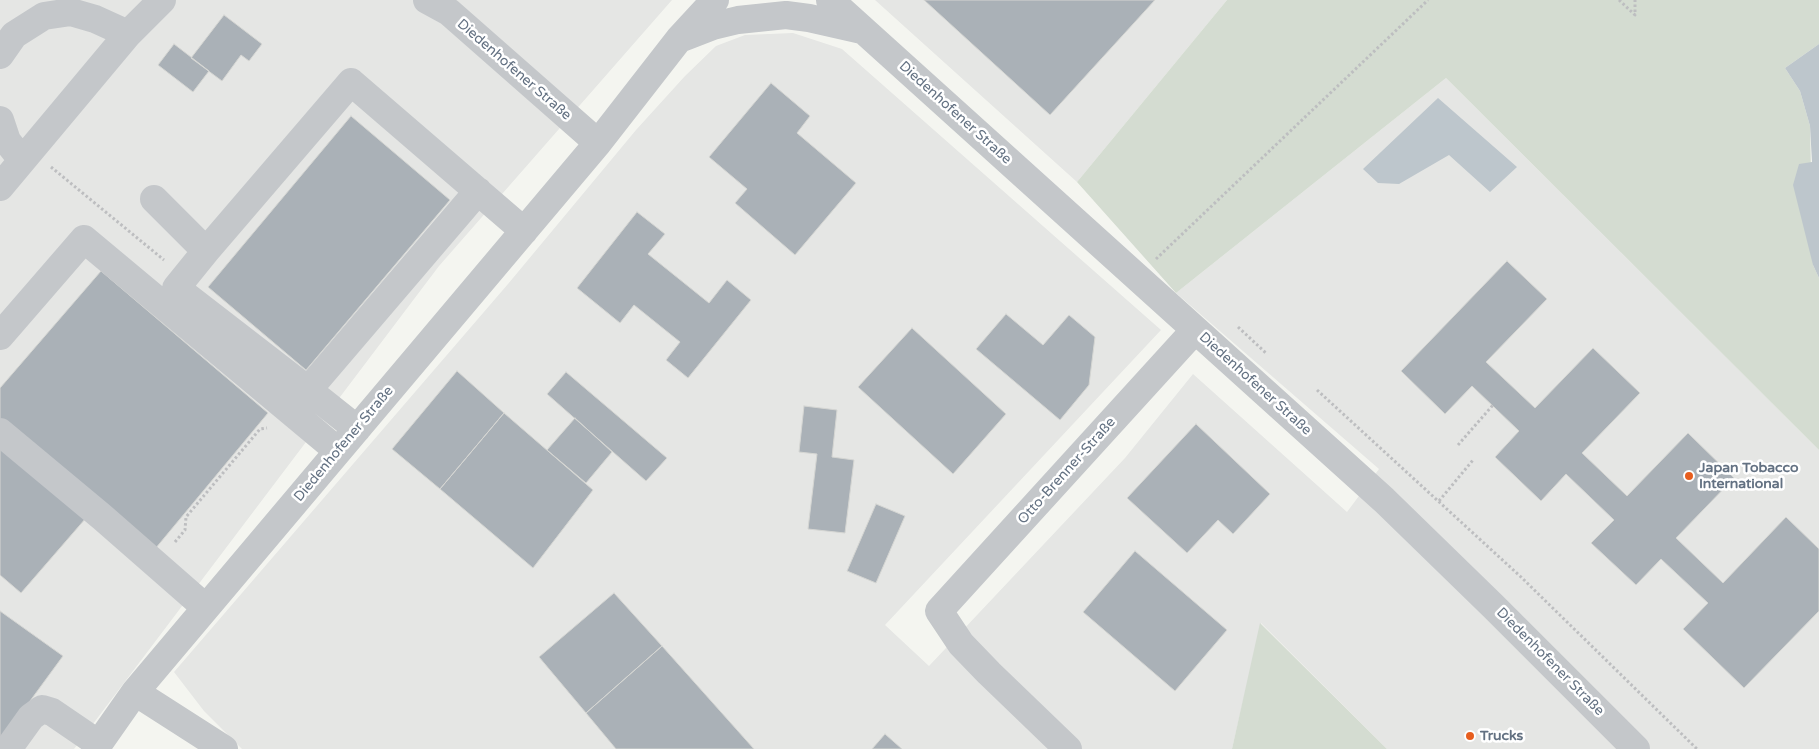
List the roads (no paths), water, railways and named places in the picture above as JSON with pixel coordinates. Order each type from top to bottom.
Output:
[{"type":"street","points":[[0,187],[33,161],[128,34],[162,0]]},
{"type":"street","name":"Diedenhofener Straße","points":[[427,0],[449,12],[598,143]]},
{"type":"street","name":"Diedenhofener Straße","points":[[97,746],[135,692],[598,143],[679,39],[715,0]]},
{"type":"street","name":"Diedenhofener Straße","points":[[830,0],[1384,500],[1636,749]]},
{"type":"street","name":"Diedenhofener Straße","points":[[679,39],[713,26],[738,20],[786,15],[800,9],[864,31]]},
{"type":"street","points":[[0,55],[14,35],[44,16],[71,12],[96,19],[128,34]]},
{"type":"street","points":[[357,429],[176,288],[206,251],[351,82],[524,231]]},
{"type":"street","points":[[0,120],[7,141],[33,161]]},
{"type":"street","points":[[308,390],[478,191]]},
{"type":"street","points":[[154,199],[206,251]]},
{"type":"street","points":[[0,336],[84,239],[338,451]]},
{"type":"street","name":"Otto-Brenner-Straße","points":[[1068,749],[1004,689],[967,650],[939,611],[1195,330]]},
{"type":"street","points":[[0,432],[198,601]]},
{"type":"street","points":[[135,692],[224,749]]},
{"type":"street","points":[[8,749],[31,717],[42,709],[52,712],[97,746]]},
{"type":"place","name":"Japan Tobacco International","points":[[1689,476]]},
{"type":"place","name":"Trucks","points":[[1470,736]]}]
